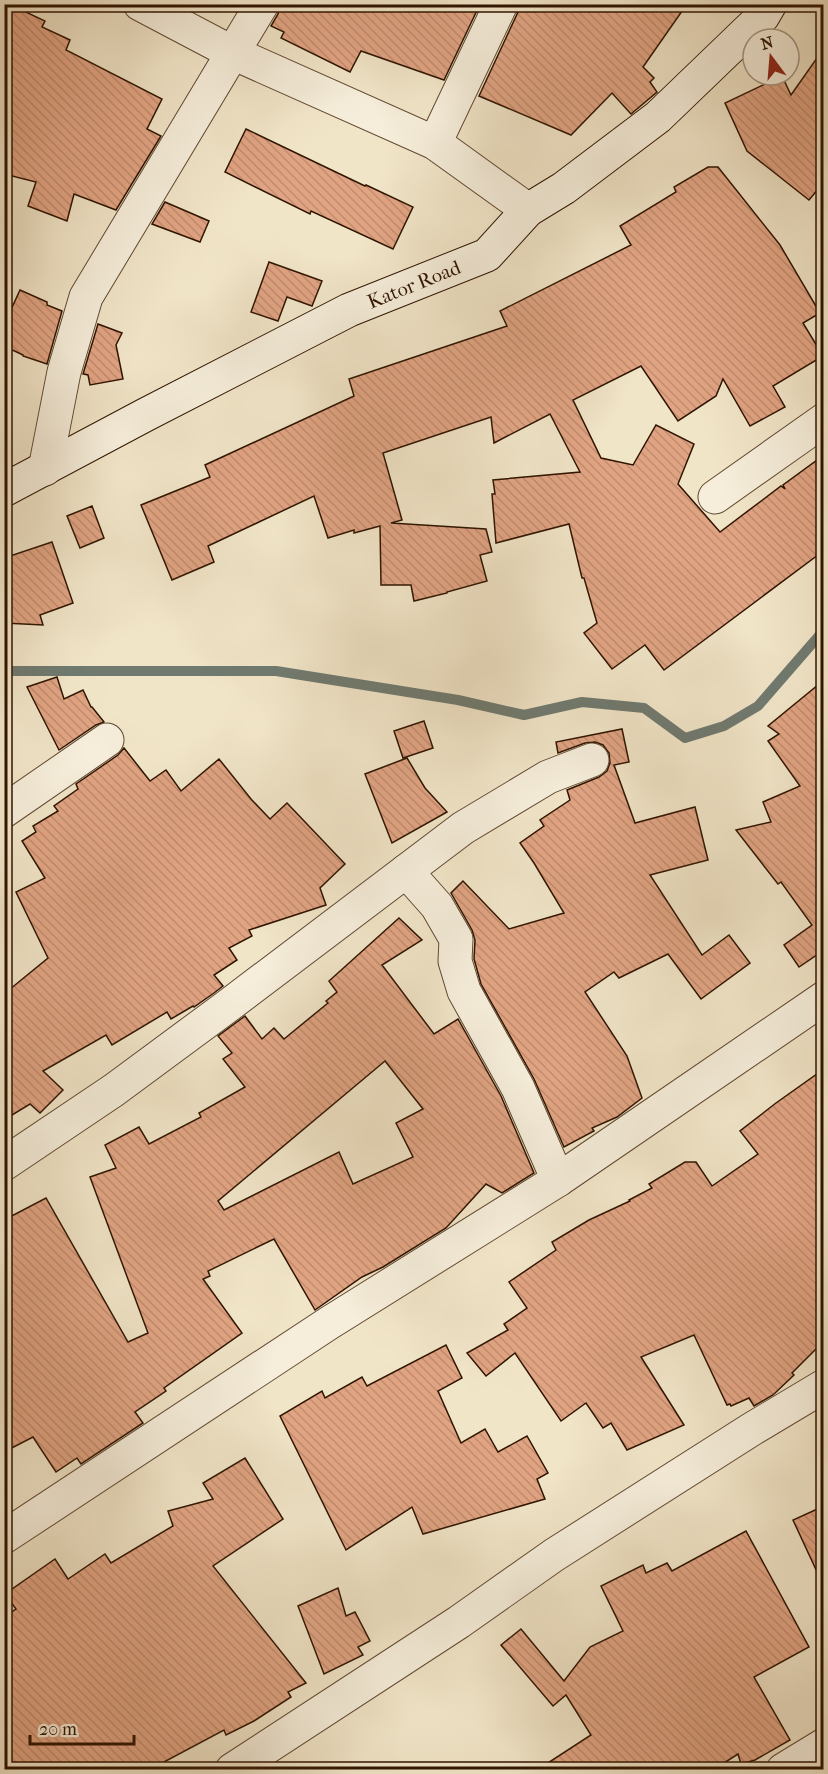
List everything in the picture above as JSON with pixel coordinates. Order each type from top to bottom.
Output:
[{"type":"street","points":[[140,4],[233,53],[435,143],[528,210]]},
{"type":"street","points":[[45,469],[64,372],[86,297],[262,4]]},
{"type":"street","points":[[435,143],[501,4]]},
{"type":"street","name":"Kator Road","points":[[4,490],[349,310],[487,255],[528,210],[564,188],[658,117],[763,16],[770,4]]},
{"type":"street","points":[[715,497],[824,420]]},
{"type":"street","points":[[4,812],[107,740]]},
{"type":"street","points":[[4,1164],[114,1089],[225,1008],[463,828],[548,777],[592,760]]},
{"type":"street","points":[[406,871],[437,906],[456,939],[455,961],[464,991],[518,1089],[558,1180]]},
{"type":"street","points":[[4,1537],[329,1323],[558,1180],[824,998]]},
{"type":"street","points":[[232,1770],[459,1622],[554,1555],[824,1386]]},
{"type":"street","points":[[783,1770],[824,1745]]},
{"type":"building","points":[[4,4],[9,4],[45,21],[42,27],[70,40],[66,50],[162,99],[147,129],[161,136],[116,210],[74,194],[67,221],[28,206],[36,182],[4,174]]},
{"type":"building","points":[[281,4],[480,4],[444,80],[361,51],[350,72],[281,38],[284,32],[271,26]]},
{"type":"building","points":[[519,4],[687,4],[643,67],[654,78],[650,82],[657,92],[631,114],[612,93],[571,135],[479,96],[518,12]]},
{"type":"building","points":[[824,48],[824,182],[809,200],[747,151],[725,103],[759,87],[787,87],[791,95],[797,87],[801,87],[801,81]]},
{"type":"building","points":[[246,129],[413,207],[393,249],[311,211],[310,214],[225,172]]},
{"type":"building","points":[[708,167],[718,167],[780,245],[820,313],[803,323],[823,356],[773,386],[785,407],[750,426],[723,379],[716,396],[678,421],[641,366],[573,400],[601,458],[633,465],[656,425],[694,444],[678,484],[720,532],[781,486],[785,489],[783,485],[824,455],[824,555],[822,552],[664,670],[645,645],[612,669],[584,633],[597,623],[584,578],[582,578],[569,524],[496,543],[493,480],[580,472],[550,414],[494,443],[491,417],[383,453],[402,520],[391,523],[486,529],[492,552],[480,555],[487,581],[414,601],[411,585],[381,585],[380,526],[354,533],[354,530],[328,538],[314,496],[208,546],[214,562],[172,580],[141,505],[210,477],[205,465],[354,396],[349,379],[507,326],[500,311],[631,245],[620,226],[676,192],[674,187]]},
{"type":"building","points":[[165,202],[209,221],[200,242],[152,224]]},
{"type":"building","points":[[269,262],[322,281],[312,306],[287,297],[278,321],[251,312]]},
{"type":"building","points":[[20,290],[62,311],[47,364],[23,356],[4,346],[4,325]]},
{"type":"building","points":[[98,324],[122,333],[116,345],[123,379],[90,385],[88,375],[83,374]]},
{"type":"building","points":[[92,506],[104,538],[80,548],[67,516]]},
{"type":"building","points":[[52,542],[73,603],[40,615],[43,625],[4,623],[4,558]]},
{"type":"building","points":[[57,677],[64,699],[83,690],[91,707],[104,722],[59,750],[27,687]]},
{"type":"building","points":[[824,680],[824,950],[799,967],[784,945],[812,925],[781,882],[778,884],[736,830],[771,822],[763,802],[800,786],[768,741],[779,734],[768,726]]},
{"type":"building","points":[[424,721],[433,748],[403,758],[394,731]]},
{"type":"building","points":[[622,729],[629,762],[614,765],[635,823],[695,807],[708,860],[650,875],[702,955],[729,935],[750,963],[701,999],[668,954],[619,978],[614,972],[585,992],[627,1056],[642,1098],[617,1117],[592,1128],[594,1131],[564,1147],[534,1079],[481,984],[474,959],[475,940],[472,930],[451,893],[463,881],[509,929],[564,913],[520,843],[544,826],[540,820],[570,800],[567,790],[599,777],[607,771],[610,763],[609,753],[603,745],[595,742],[585,743],[558,753],[556,742]]},
{"type":"building","points":[[124,748],[150,781],[166,770],[181,791],[219,759],[270,819],[287,803],[345,864],[320,888],[326,905],[249,930],[252,936],[229,948],[237,960],[214,975],[223,986],[214,993],[171,1019],[167,1012],[112,1045],[106,1035],[43,1071],[63,1090],[40,1113],[30,1104],[4,1120],[4,994],[48,958],[16,892],[45,878],[22,841],[36,832],[33,826],[58,811],[54,806],[78,789],[76,784],[118,755]]},
{"type":"building","points":[[407,758],[425,788],[447,812],[392,843],[365,774]]},
{"type":"building","points":[[399,918],[422,940],[382,965],[434,1034],[458,1019],[501,1096],[534,1173],[502,1193],[486,1184],[446,1228],[383,1267],[362,1277],[315,1310],[274,1239],[208,1271],[210,1276],[203,1279],[242,1333],[164,1388],[166,1391],[135,1412],[143,1423],[81,1464],[77,1458],[56,1472],[33,1437],[4,1452],[4,1220],[46,1198],[128,1342],[148,1333],[90,1177],[116,1168],[105,1145],[139,1127],[149,1144],[201,1117],[199,1113],[245,1087],[223,1059],[232,1053],[218,1036],[245,1016],[262,1039],[274,1028],[284,1039],[328,1003],[326,1001],[337,992],[329,981]],"holes":[[[385,1061],[423,1109],[396,1123],[413,1157],[353,1184],[339,1152],[224,1210],[218,1201]]]},
{"type":"building","points":[[824,1069],[824,1341],[773,1395],[754,1406],[749,1398],[731,1406],[727,1405],[694,1335],[641,1357],[684,1425],[627,1450],[611,1423],[603,1428],[586,1403],[561,1421],[515,1353],[486,1376],[467,1353],[508,1330],[504,1324],[527,1308],[509,1282],[556,1250],[552,1242],[652,1188],[649,1184],[685,1162],[696,1162],[712,1186],[758,1154],[740,1131]]},
{"type":"building","points":[[446,1345],[462,1378],[438,1391],[461,1443],[485,1429],[498,1452],[527,1436],[548,1473],[537,1479],[545,1499],[423,1534],[412,1507],[346,1550],[280,1416],[322,1391],[325,1398],[362,1377],[367,1386]]},
{"type":"building","points":[[245,1458],[283,1519],[213,1566],[306,1683],[288,1692],[291,1697],[254,1721],[226,1735],[224,1730],[149,1770],[4,1770],[4,1617],[16,1609],[5,1594],[55,1559],[68,1579],[105,1554],[111,1563],[173,1526],[168,1511],[213,1499],[203,1483]]},
{"type":"building","points":[[824,1506],[824,1587],[793,1520]]},
{"type":"building","points":[[746,1531],[809,1647],[754,1677],[790,1740],[755,1760],[741,1764],[738,1754],[713,1770],[537,1770],[591,1735],[566,1695],[553,1706],[501,1645],[521,1629],[564,1681],[590,1647],[623,1631],[601,1586],[643,1565],[646,1573],[667,1563],[672,1571]]},
{"type":"building","points":[[338,1588],[346,1616],[355,1612],[370,1641],[358,1647],[363,1655],[324,1674],[298,1606]]},
{"type":"waterway","points":[[4,671],[276,671],[458,700],[524,715],[582,702],[644,708],[685,738],[724,726],[758,706],[824,630]]}]
